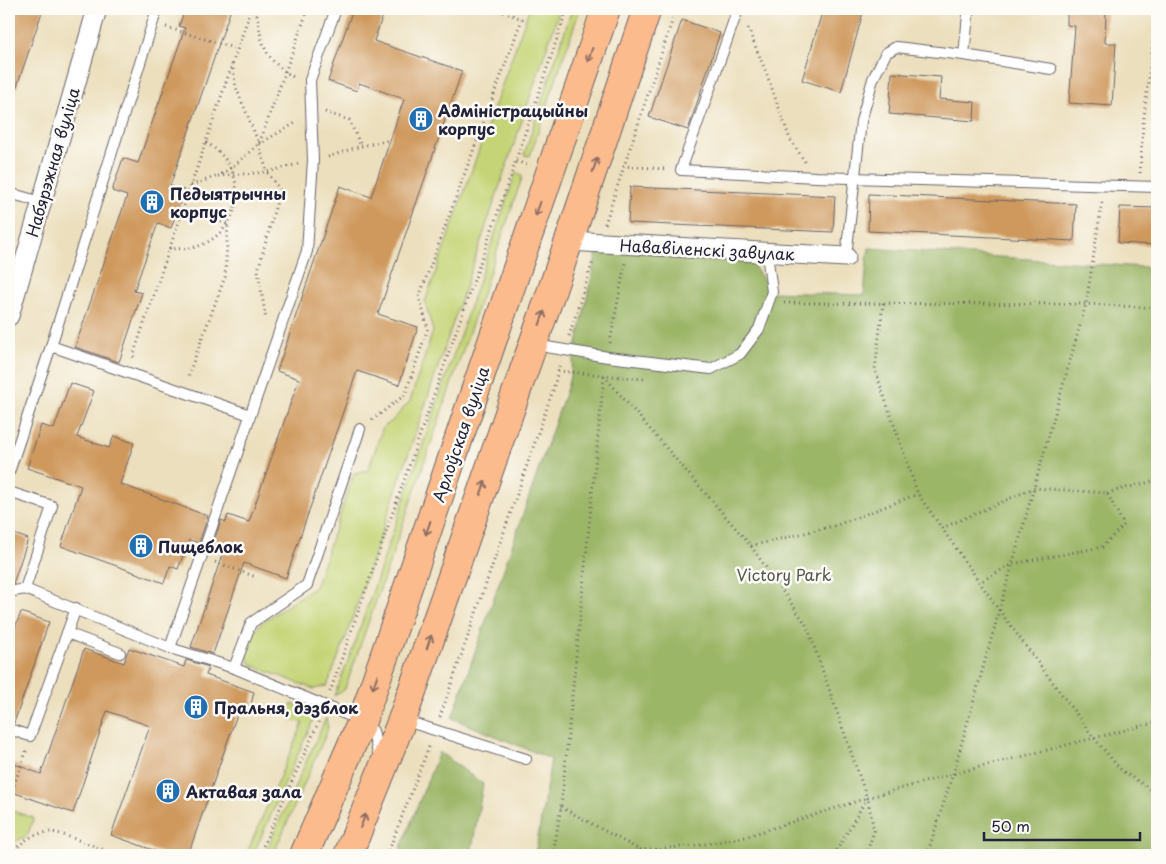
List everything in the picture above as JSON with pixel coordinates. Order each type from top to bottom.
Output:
[{"type":"main road","name":"Арлоўская вуліца","points":[[304,855],[362,721],[606,9]]},
{"type":"main road","points":[[348,855],[402,720],[569,241],[647,9]]},
{"type":"street","name":"Набярэжная вуліца","points":[[9,316],[97,9]]},
{"type":"street","name":"Нававіленскі завулак","points":[[569,241],[846,257]]},
{"type":"lane","points":[[9,472],[51,346],[157,9]]},
{"type":"lane","points":[[170,648],[307,250],[312,160],[310,80],[336,9]]},
{"type":"lane","points":[[738,9],[681,170],[816,177],[1157,187]]},
{"type":"lane","points":[[964,55],[968,15]]},
{"type":"lane","points":[[846,257],[861,121],[873,79],[886,53],[896,47],[964,55],[1051,69]]},
{"type":"lane","points":[[9,193],[41,202]]},
{"type":"lane","points":[[533,344],[608,357],[711,369],[740,354],[759,329],[772,292],[767,253]]},
{"type":"lane","points":[[51,346],[250,415]]},
{"type":"lane","points":[[234,668],[251,623],[307,585],[360,429]]},
{"type":"lane","points":[[9,492],[52,506],[25,589]]},
{"type":"lane","points":[[9,592],[25,589],[76,608],[170,648],[234,668],[362,721],[373,731],[379,759],[376,786]]},
{"type":"lane","points":[[9,729],[30,736],[76,608]]},
{"type":"lane","points":[[67,633],[120,653]]},
{"type":"lane","points":[[402,720],[526,760]]},
{"type":"path","points":[[142,360],[133,356],[251,9]]},
{"type":"path","points":[[256,9],[261,38],[267,55],[285,72],[297,79],[310,80]]},
{"type":"path","points":[[259,144],[308,9]]},
{"type":"path","points":[[360,429],[406,395],[428,328],[419,297],[522,19],[495,9]]},
{"type":"path","points":[[259,855],[326,705],[516,161],[567,9]]},
{"type":"path","points":[[387,855],[436,730],[553,390],[623,166],[676,9]]},
{"type":"path","points":[[927,855],[953,774],[1086,304],[1102,202],[1139,186],[1143,125],[1157,9]]},
{"type":"path","points":[[747,25],[790,139],[816,177]]},
{"type":"path","points":[[166,27],[237,49]]},
{"type":"path","points":[[232,64],[236,87],[259,144],[267,172],[280,190],[258,270],[266,322]]},
{"type":"path","points":[[191,185],[218,176],[231,168],[259,144],[319,110],[349,120],[361,146]]},
{"type":"path","points":[[218,176],[267,172],[390,140]]},
{"type":"path","points":[[169,248],[186,249],[202,245],[217,237],[232,217],[237,192],[234,175],[223,155],[205,142]]},
{"type":"path","points":[[516,161],[528,166]]},
{"type":"path","points":[[623,166],[681,170]]},
{"type":"path","points":[[178,208],[228,224]]},
{"type":"path","points":[[188,376],[225,277],[228,224]]},
{"type":"path","points":[[553,855],[561,807],[604,376],[628,245]]},
{"type":"path","points":[[778,303],[1086,304],[1157,308]]},
{"type":"path","points":[[883,303],[875,370],[918,494],[999,610],[1094,738],[1122,771],[1157,793]]},
{"type":"path","points":[[407,360],[416,362]]},
{"type":"path","points":[[558,371],[652,379]]},
{"type":"path","points":[[179,373],[197,380]]},
{"type":"path","points":[[604,376],[750,546],[807,626],[867,798],[874,831],[866,855]]},
{"type":"path","points":[[942,528],[1034,488],[1107,493],[1157,480]]},
{"type":"path","points":[[980,582],[1012,564],[1102,548],[1124,524],[1107,493]]},
{"type":"path","points":[[750,546],[837,526],[918,494]]},
{"type":"path","points":[[636,855],[640,850],[695,846],[745,837],[867,798],[1157,722]]},
{"type":"path","points":[[9,799],[28,746],[21,744]]},
{"type":"path","points":[[834,855],[867,798]]},
{"type":"path","points":[[561,807],[640,850],[657,855]]},
{"type":"path","points":[[13,855],[16,849],[27,839],[39,834],[53,832],[118,855]]},
{"type":"path","points":[[9,837],[16,849]]},
{"type":"path","points":[[640,850],[643,855]]},
{"type":"path","points":[[189,851],[193,855]]},
{"type":"green space","points":[[529,9],[560,9],[345,640],[327,686],[314,689],[258,668],[250,663],[246,650],[248,643],[261,623],[315,587],[354,473],[368,470],[383,427],[391,422],[410,401],[433,331],[425,302]]},
{"type":"green space","points":[[572,9],[580,9],[530,156],[524,155]]},
{"type":"green space","points":[[516,172],[522,175],[522,178],[416,487],[345,689],[334,696],[356,640]]},
{"type":"green space","name":"Victory Park","points":[[599,243],[744,252],[772,292],[864,295],[869,248],[1157,268],[1157,855],[535,855],[551,759],[452,718],[568,385]]},
{"type":"green space","points":[[292,704],[315,711],[315,716],[253,855],[246,855],[303,723],[292,720],[289,715],[289,708]]},
{"type":"green space","points":[[326,718],[328,727],[326,734],[273,855],[264,855]]},
{"type":"green space","points":[[439,752],[483,784],[471,855],[398,855]]},
{"type":"green space","points":[[9,810],[34,818],[27,836],[14,842],[9,835]]},
{"type":"building","points":[[9,9],[43,9],[12,101],[9,101]]},
{"type":"building","name":"Педыятрычны корпус","points":[[185,9],[231,9],[170,186],[184,190],[171,228],[158,223],[134,291],[142,293],[119,362],[75,347],[127,196],[112,191],[123,158],[138,163],[185,28],[179,26]]},
{"type":"building","points":[[353,9],[385,9],[374,41],[462,71],[378,314],[418,327],[399,385],[357,371],[286,578],[244,563],[213,654],[191,647],[223,552],[212,548],[221,520],[226,522],[228,515],[249,522],[299,379],[277,371],[340,186],[371,197],[404,99],[359,83],[357,91],[328,81]]},
{"type":"building","points":[[823,9],[864,9],[841,92],[802,80]]},
{"type":"building","points":[[1067,9],[1106,9],[1105,43],[1116,43],[1112,106],[1069,103],[1075,26],[1067,25]]},
{"type":"building","points":[[682,20],[720,33],[688,130],[649,117]]},
{"type":"building","points":[[892,73],[941,77],[939,99],[975,102],[974,121],[889,114]]},
{"type":"building","points":[[630,187],[835,196],[833,232],[628,223]]},
{"type":"building","points":[[869,194],[1076,204],[1074,241],[868,231]]},
{"type":"building","points":[[1120,207],[1157,208],[1157,245],[1118,243]]},
{"type":"building","points":[[70,383],[94,391],[77,437],[109,448],[114,436],[134,443],[120,484],[208,516],[199,543],[189,540],[178,569],[170,566],[164,583],[61,546],[81,486],[27,468],[41,425],[54,429]]},
{"type":"building","points":[[9,532],[28,539],[13,584],[9,585]]},
{"type":"building","points":[[21,612],[49,622],[14,723],[9,722],[9,631],[13,633]]},
{"type":"building","points":[[129,648],[184,667],[186,660],[209,667],[206,675],[254,692],[250,709],[240,706],[188,855],[167,855],[111,835],[150,726],[107,711],[73,813],[9,791],[9,762],[41,774],[84,649],[124,663]]},
{"type":"place","name":"Адміністрацыйны корпус","points":[[421,119]]},
{"type":"place","name":"Педыятрычны корпус","points":[[152,202]]},
{"type":"place","name":"Пищеблок","points":[[141,546]]},
{"type":"place","name":"Пральня, дэзблок","points":[[196,707]]},
{"type":"place","name":"Актавая зала","points":[[168,791]]}]
